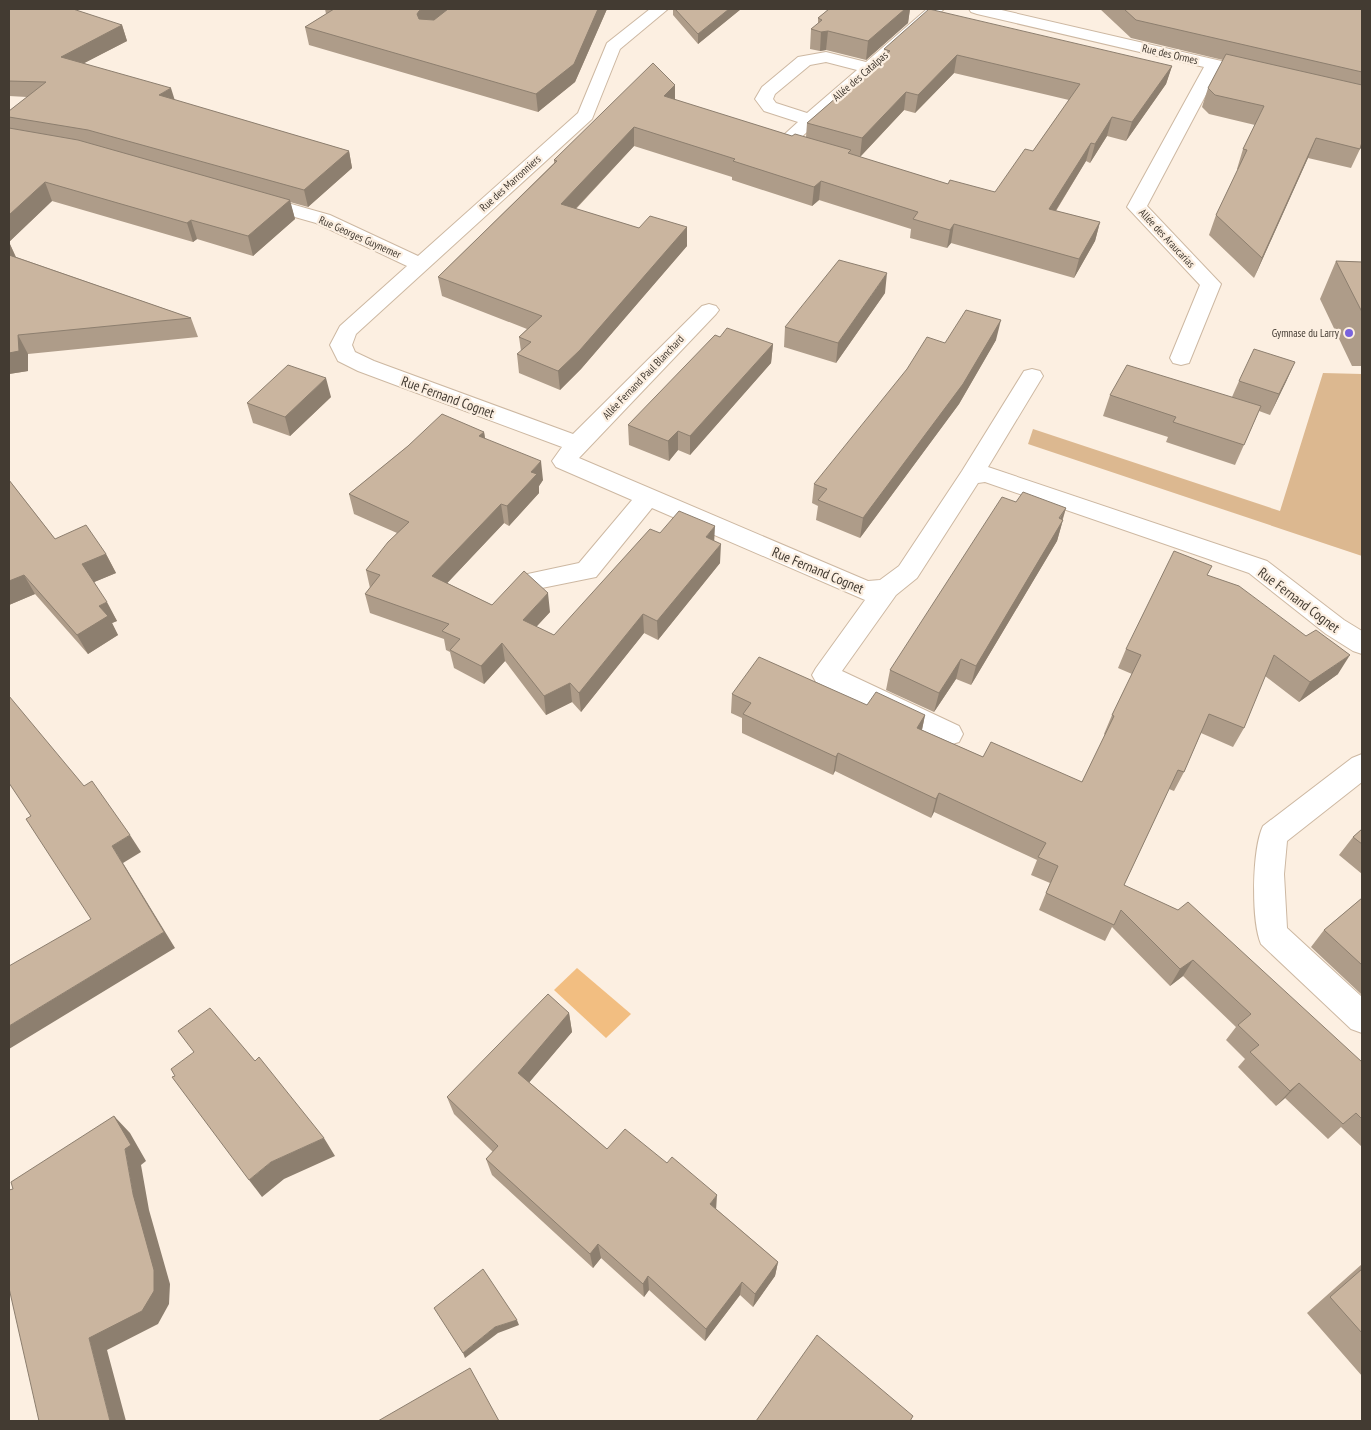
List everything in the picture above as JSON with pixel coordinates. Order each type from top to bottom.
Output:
[{"type":"street","name":"Rue des Marronniers","points":[[341,345],[347,331],[586,115],[613,47],[660,9]]},
{"type":"street","name":"Allée des Catalpas","points":[[830,156],[776,140],[810,120],[936,9]]},
{"type":"street","name":"Rue des Ormes","points":[[978,9],[1053,20],[1213,65],[1269,77]]},
{"type":"street","points":[[810,120],[770,107],[764,99],[768,91],[804,61],[814,58],[826,57],[869,68]]},
{"type":"street","name":"Allée des Araucarias","points":[[1181,358],[1211,284],[1137,207],[1213,65]]},
{"type":"street","name":"Rue Georges Guynemer","points":[[239,195],[324,219],[420,264]]},
{"type":"street","name":"Allée Fernand Paul Blanchard","points":[[577,444],[709,310]]},
{"type":"street","name":"Rue Fernand Cognet","points":[[341,345],[346,356],[366,366],[577,444],[564,461],[866,591],[887,588]]},
{"type":"street","points":[[950,734],[825,675],[887,588],[908,572],[970,477],[1032,376]]},
{"type":"street","name":"Rue Fernand Cognet","points":[[970,477],[986,474],[1258,567],[1335,627],[1362,644]]},
{"type":"street","points":[[532,582],[587,571],[648,497]]},
{"type":"street","points":[[1362,766],[1273,835],[1269,874],[1272,934],[1362,1018]]},
{"type":"shaded area","points":[[1323,373],[1362,374],[1362,556],[1028,444],[1033,429],[1280,511]]},
{"type":"shaded area","points":[[577,968],[631,1014],[606,1038],[554,990]]},
{"type":"building","points":[[9,9],[73,9],[122,25],[61,57],[171,88],[159,95],[349,151],[304,190],[88,130],[9,117],[9,111],[46,82],[9,81]]},
{"type":"building","points":[[334,9],[422,9],[417,14],[419,19],[434,20],[448,9],[598,9],[574,64],[536,94],[305,27]]},
{"type":"building","points":[[675,9],[729,9],[698,34]]},
{"type":"building","points":[[829,9],[905,9],[868,41],[828,31],[821,32],[811,29],[822,20],[818,18]]},
{"type":"building","points":[[929,9],[1172,66],[1132,122],[1112,117],[1095,144],[1091,143],[1049,209],[1100,222],[1079,259],[954,224],[950,230],[913,219],[918,212],[821,181],[814,187],[733,161],[735,159],[634,127],[561,204],[639,228],[650,216],[687,227],[580,350],[558,371],[517,354],[531,342],[519,337],[542,316],[438,277],[557,161],[554,160],[653,63],[675,85],[664,96],[792,136],[795,134],[851,150],[848,153],[948,184],[950,180],[995,192],[1025,149],[1033,151],[1080,84],[957,55],[918,95],[906,92],[862,138],[807,123],[890,51],[884,49]]},
{"type":"building","points":[[1124,9],[1362,9],[1362,72],[1136,20]]},
{"type":"building","points":[[1226,54],[1362,85],[1362,142],[1360,149],[1316,138],[1262,258],[1216,215],[1247,150],[1243,149],[1264,106],[1215,95],[1208,88]]},
{"type":"building","points":[[9,128],[78,140],[290,200],[248,236],[191,220],[187,223],[45,182],[9,215]]},
{"type":"building","points":[[9,255],[191,318],[18,335],[19,351],[9,353]]},
{"type":"building","points":[[839,260],[887,273],[838,343],[785,327]]},
{"type":"building","points":[[1336,261],[1362,262],[1362,312]]},
{"type":"building","points":[[966,310],[1001,320],[963,384],[863,518],[818,500],[827,489],[814,484],[907,369],[927,337],[945,343]]},
{"type":"building","points":[[727,328],[773,344],[690,436],[678,431],[668,441],[628,425],[715,335],[720,337]]},
{"type":"building","points":[[1254,349],[1295,362],[1279,394],[1239,381]]},
{"type":"building","points":[[288,365],[326,378],[285,417],[247,403]]},
{"type":"building","points":[[1127,365],[1261,406],[1244,445],[1173,422],[1176,417],[1110,395]]},
{"type":"building","points":[[442,414],[484,432],[479,436],[541,461],[531,472],[537,474],[507,506],[501,504],[432,576],[492,605],[524,571],[548,593],[523,620],[554,635],[650,529],[660,533],[679,511],[715,526],[706,537],[721,544],[657,621],[643,614],[579,693],[570,683],[544,696],[502,643],[481,666],[450,650],[460,639],[442,631],[449,624],[365,594],[380,575],[366,570],[388,542],[409,522],[349,494],[408,446]]},
{"type":"building","points":[[9,480],[55,539],[86,525],[106,554],[82,564],[107,602],[99,606],[108,616],[77,635],[24,575],[9,581]]},
{"type":"building","points":[[1023,492],[1066,508],[1059,518],[1063,520],[976,666],[961,659],[939,693],[890,670],[1002,497],[1016,502]]},
{"type":"building","points":[[1174,551],[1212,566],[1207,575],[1239,586],[1306,636],[1316,630],[1350,655],[1310,682],[1274,655],[1244,728],[1209,714],[1184,772],[1178,770],[1124,885],[1178,910],[1188,902],[1362,1062],[1362,1119],[1356,1113],[1343,1124],[1299,1083],[1290,1091],[1250,1052],[1259,1045],[1238,1025],[1251,1014],[1193,960],[1180,969],[1121,910],[1114,925],[1046,893],[1058,866],[1038,857],[1046,843],[939,793],[936,799],[838,753],[836,757],[743,714],[751,703],[732,694],[759,657],[867,705],[876,692],[925,715],[917,728],[983,757],[991,742],[1082,782],[1141,655],[1126,649]]},
{"type":"building","points":[[9,696],[84,786],[92,781],[130,835],[112,846],[164,932],[9,1026],[9,966],[91,919],[26,819],[31,816],[9,783]]},
{"type":"building","points":[[1362,829],[1362,844],[1353,837]]},
{"type":"building","points":[[1362,898],[1362,965],[1324,930]]},
{"type":"building","points":[[548,994],[569,1013],[518,1073],[607,1149],[625,1129],[667,1163],[672,1157],[717,1195],[710,1204],[778,1262],[755,1294],[742,1282],[706,1329],[648,1276],[643,1284],[598,1244],[590,1254],[486,1159],[498,1146],[447,1097]]},
{"type":"building","points":[[210,1008],[255,1061],[259,1057],[324,1138],[271,1162],[249,1180],[172,1077],[175,1076],[171,1069],[194,1052],[178,1031]]},
{"type":"building","points":[[114,1116],[131,1145],[125,1149],[133,1194],[154,1270],[154,1291],[142,1311],[89,1338],[110,1421],[39,1421],[9,1288],[9,1190],[13,1189],[11,1182]]},
{"type":"building","points":[[483,1269],[517,1320],[495,1327],[463,1353],[434,1308]]},
{"type":"building","points":[[1362,1269],[1362,1333],[1330,1297]]},
{"type":"building","points":[[817,1335],[913,1416],[910,1421],[756,1421]]},
{"type":"building","points":[[470,1368],[499,1421],[378,1421]]},
{"type":"place","name":"Gymnase du Larry","points":[[1349,333]]}]
